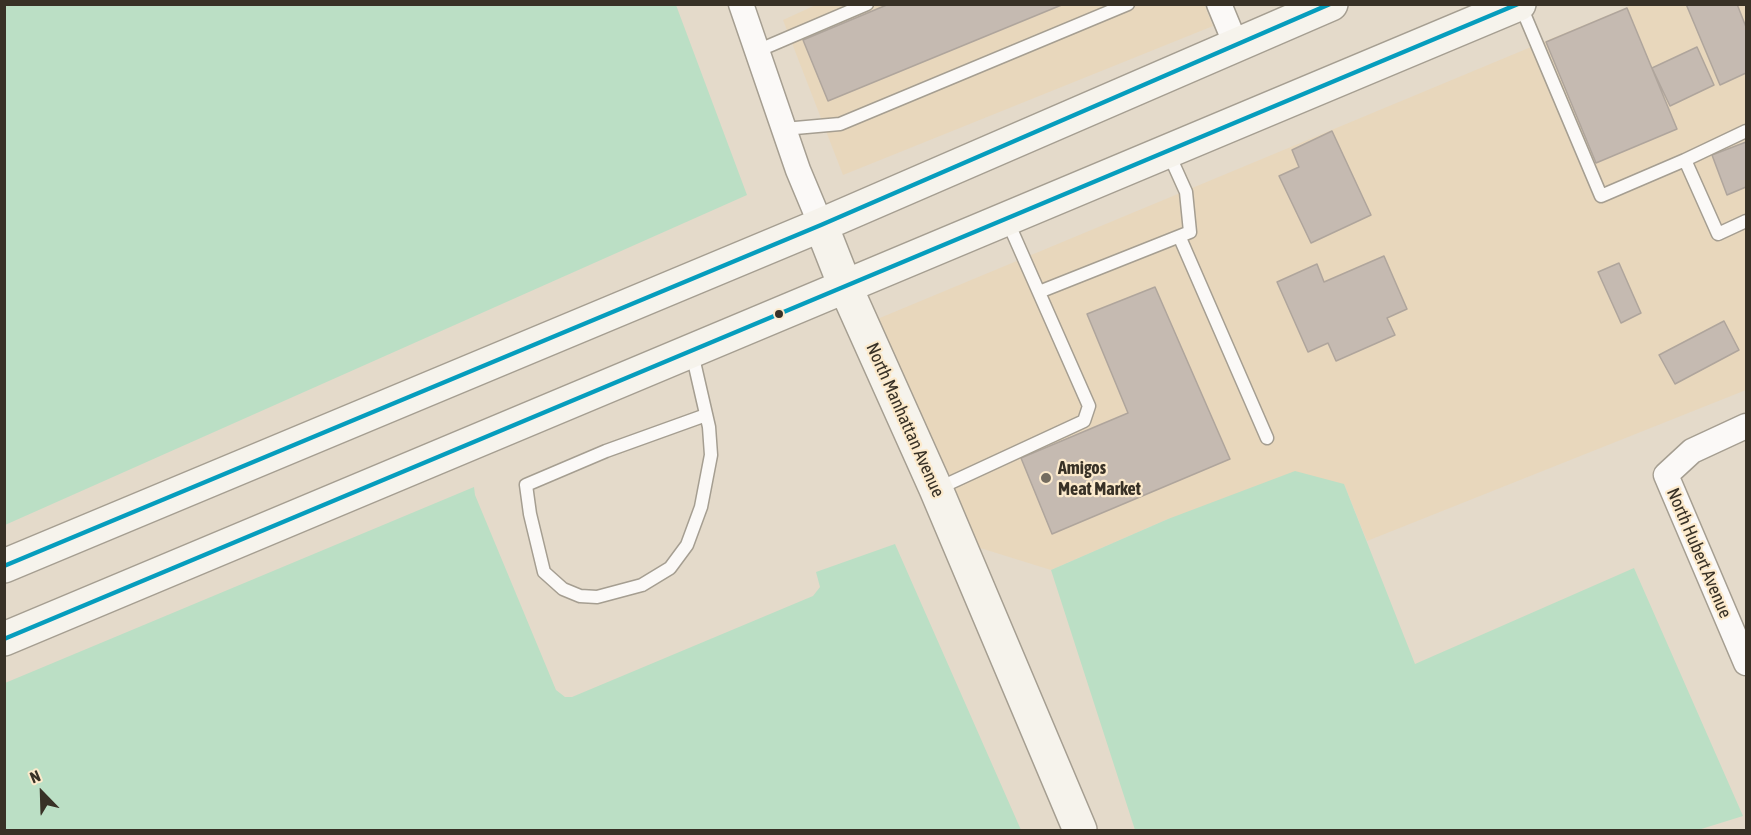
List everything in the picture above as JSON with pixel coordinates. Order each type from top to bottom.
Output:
[{"type":"main road","points":[[4,566],[821,225],[1331,4]]},
{"type":"main road","points":[[4,639],[1519,4]]},
{"type":"main road","name":"North Manhattan Avenue","points":[[821,225],[845,286],[936,489],[1080,831]]},
{"type":"street","name":"North Manhattan Avenue","points":[[741,4],[784,129],[821,225]]},
{"type":"street","points":[[1219,4],[1236,45]]},
{"type":"street","name":"North Hubert Avenue","points":[[1746,426],[1692,451],[1666,476],[1746,663]]},
{"type":"lane","points":[[757,51],[867,4]]},
{"type":"lane","points":[[784,129],[840,124],[1128,4]]},
{"type":"lane","points":[[1519,4],[1601,196],[1746,131]]},
{"type":"lane","points":[[1039,292],[1180,238],[1190,232],[1186,192],[1168,152]]},
{"type":"lane","points":[[1685,160],[1718,234],[1746,221]]},
{"type":"lane","points":[[936,489],[1084,421],[1089,406],[1007,219]]},
{"type":"lane","points":[[1180,238],[1267,438]]},
{"type":"lane","points":[[692,352],[706,415],[711,455],[701,507],[687,545],[670,568],[642,585],[597,597],[580,596],[563,589],[544,572],[530,514],[526,485],[606,451],[706,415]]},
{"type":"shaded area","points":[[818,4],[1204,4],[1213,26],[843,175],[783,20]]},
{"type":"shaded area","points":[[1632,5],[1746,5],[1746,390],[1367,541],[1344,484],[1168,519],[1051,570],[977,547],[875,320]]},
{"type":"green space","points":[[5,4],[676,5],[747,195],[5,525]]},
{"type":"green space","points":[[1295,471],[1344,484],[1415,664],[1634,568],[1743,816],[1698,830],[1135,830],[1051,570],[1168,519]]},
{"type":"green space","points":[[474,487],[475,495],[556,690],[565,697],[572,697],[813,596],[820,587],[816,572],[895,544],[1021,830],[5,830],[5,683]]},
{"type":"building","points":[[889,4],[1064,4],[828,101],[803,40]]},
{"type":"building","points":[[1686,4],[1737,4],[1746,27],[1746,73],[1720,85]]},
{"type":"building","points":[[1627,8],[1677,129],[1596,163],[1546,42]]},
{"type":"building","points":[[1697,47],[1714,85],[1670,106],[1652,68]]},
{"type":"building","points":[[1332,131],[1371,215],[1311,243],[1279,176],[1299,167],[1292,150]]},
{"type":"building","points":[[1746,142],[1746,187],[1727,195],[1712,155]]},
{"type":"building","points":[[1384,256],[1407,309],[1387,318],[1395,335],[1336,361],[1328,343],[1308,352],[1277,282],[1317,264],[1324,282]]},
{"type":"building","points":[[1619,263],[1641,313],[1621,323],[1598,272]]},
{"type":"building","points":[[1155,287],[1230,459],[1052,534],[1021,458],[1128,413],[1087,314]]},
{"type":"building","points":[[1724,321],[1739,350],[1675,384],[1659,355]]},
{"type":"transit line","points":[[4,566],[821,225],[1330,4]]},
{"type":"transit line","points":[[4,639],[1518,4]]},
{"type":"place","name":"Amigos Meat Market","points":[[1046,478]]}]
